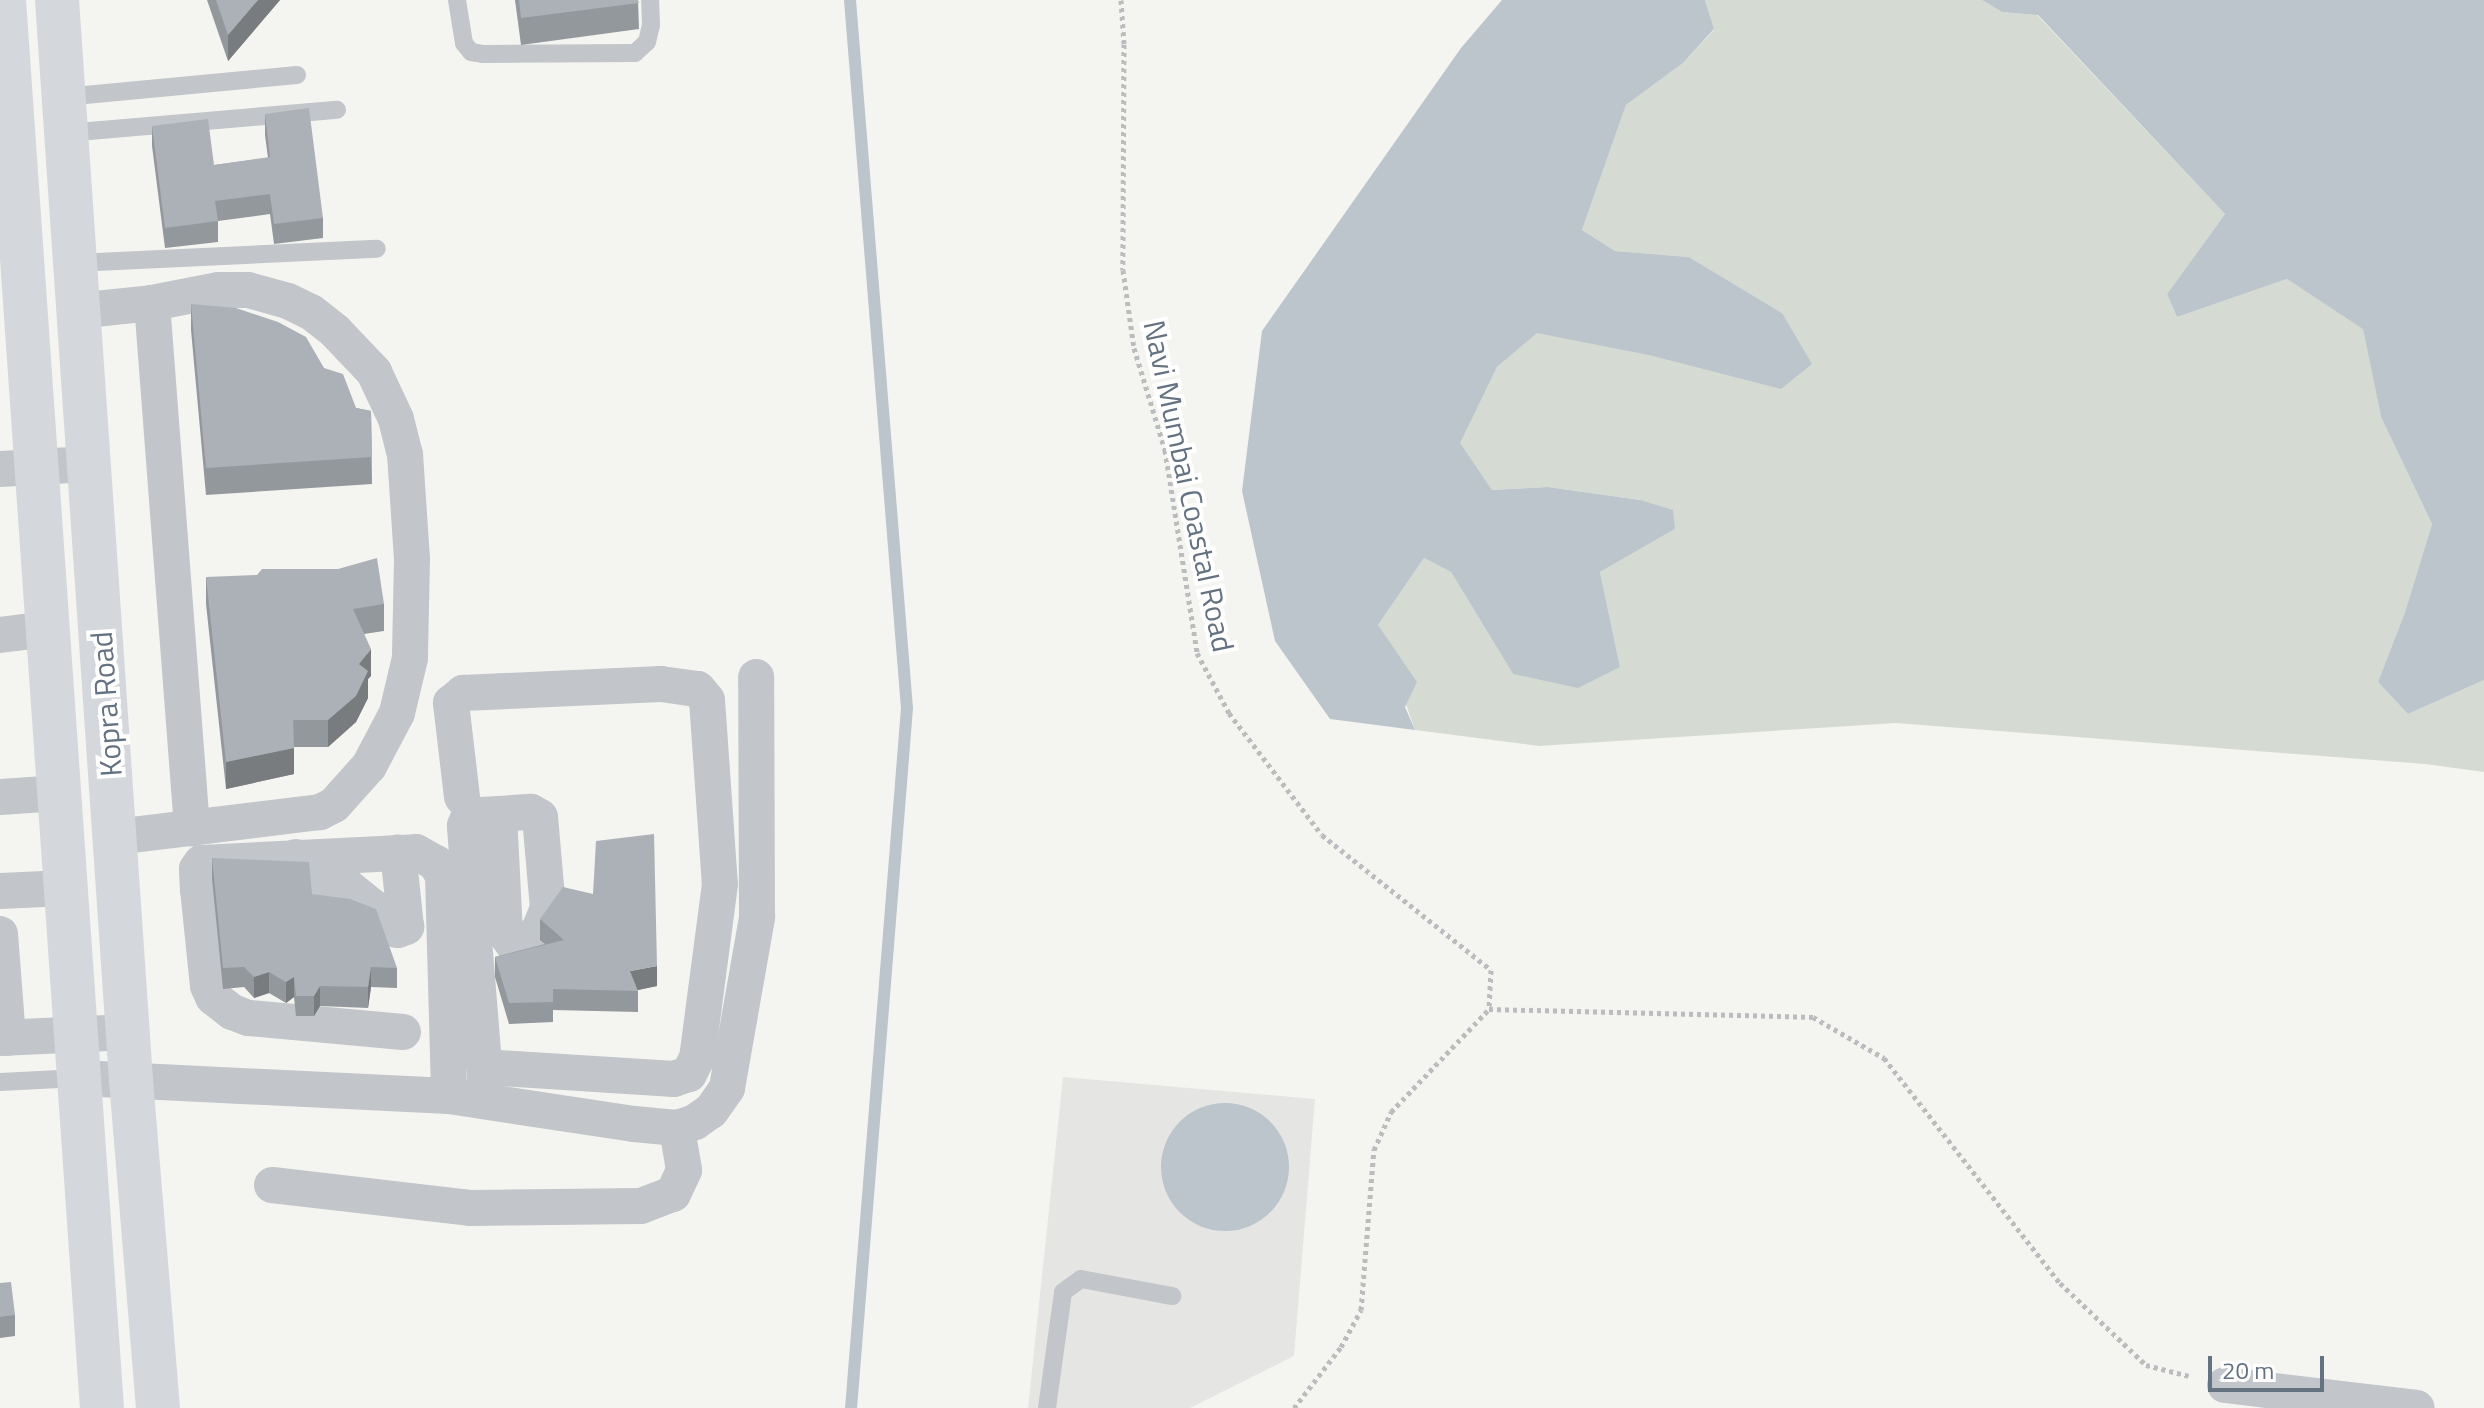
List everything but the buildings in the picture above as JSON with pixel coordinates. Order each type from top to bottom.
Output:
[{"type":"street","name":"Kopra Road","points":[[4,0],[10,223],[17,326],[18,468],[48,629],[102,1408]]},
{"type":"street","name":"Kopra Road","points":[[57,0],[131,1080],[158,1408]]},
{"type":"street","points":[[76,311],[152,303],[219,290],[248,290],[288,301],[311,312],[356,350],[374,372],[386,391],[405,454],[412,559],[410,658],[397,713],[384,741],[351,789],[320,812],[115,837]]},
{"type":"street","points":[[152,303],[192,828]]},
{"type":"street","points":[[18,468],[89,464]]},
{"type":"street","points":[[0,635],[48,629]]},
{"type":"street","points":[[79,1078],[449,1096],[677,1128],[695,1122],[711,1111],[727,1088],[757,917],[756,677]]},
{"type":"street","points":[[462,797],[451,703],[463,693],[661,684],[698,689],[707,700],[720,884],[697,1058],[689,1074],[674,1079],[484,1067]]},
{"type":"street","points":[[0,797],[59,793]]},
{"type":"street","points":[[487,1102],[465,826],[468,818],[499,814]]},
{"type":"street","points":[[296,857],[309,874],[348,887],[373,907],[387,928],[398,930],[406,927],[398,852]]},
{"type":"street","points":[[403,1032],[248,1018],[232,1012],[213,997],[208,986],[197,869],[207,861],[398,852],[427,856],[443,876],[449,1096]]},
{"type":"street","points":[[0,891],[66,888]]},
{"type":"street","points":[[0,934],[4,1038],[76,1032],[129,1032]]},
{"type":"street","points":[[272,1185],[470,1208],[641,1206],[673,1194],[684,1170],[677,1128]]},
{"type":"street","points":[[2225,1385],[2417,1408]]},
{"type":"lane","points":[[457,0],[464,43],[471,52],[483,54],[635,53],[647,42],[651,25],[650,0]]},
{"type":"lane","points":[[65,115],[297,75]]},
{"type":"lane","points":[[65,115],[337,110]]},
{"type":"lane","points":[[75,263],[377,249]]},
{"type":"lane","points":[[0,1082],[79,1078]]},
{"type":"lane","points":[[1047,1408],[1063,1292],[1081,1279],[1172,1296]]},
{"type":"path","name":"Navi Mumbai Coastal Road","points":[[1121,0],[1124,44],[1123,270],[1134,348],[1165,450],[1197,653],[1229,713],[1322,835],[1491,970],[1489,1009]]},
{"type":"path","points":[[1294,1408],[1341,1347],[1361,1310],[1374,1150],[1391,1112],[1489,1009],[1813,1017],[1884,1058],[2060,1283],[2146,1365],[2225,1385]]},
{"type":"shaded area","points":[[1502,0],[1705,0],[1714,29],[1683,63],[1626,105],[1582,230],[1615,251],[1689,257],[1782,313],[1812,364],[1781,389],[1653,356],[1537,333],[1497,367],[1460,443],[1492,490],[1548,487],[1640,500],[1673,510],[1675,529],[1600,572],[1620,667],[1578,688],[1513,674],[1451,572],[1424,558],[1378,625],[1417,682],[1405,707],[1415,730],[1330,719],[1275,641],[1242,491],[1262,331],[1461,48]]},
{"type":"shaded area","points":[[1705,0],[1982,0],[2002,12],[2037,15],[2225,214],[2167,294],[2177,317],[2287,279],[2363,328],[2381,417],[2432,524],[2405,612],[2378,682],[2408,714],[2484,680],[2484,772],[2425,764],[1896,723],[1539,746],[1415,730],[1378,625],[1424,558],[1451,572],[1513,674],[1620,667],[1600,572],[1675,529],[1640,500],[1548,487],[1492,490],[1459,443],[1497,367],[1537,332],[1653,356],[1782,313],[1689,257],[1615,251],[1582,230],[1626,105],[1683,63],[1714,30]]},
{"type":"shaded area","points":[[1982,0],[2484,0],[2484,680],[2408,714],[2378,682],[2405,612],[2432,524],[2381,417],[2363,329],[2287,279],[2177,317],[2167,294],[2225,214],[2038,15],[2002,12]]},
{"type":"shaded area","points":[[1063,1077],[1315,1099],[1294,1356],[1190,1408],[1028,1408]]},
{"type":"shaded area","points":[[1225,1103],[1249,1108],[1270,1122],[1284,1143],[1289,1167],[1284,1191],[1270,1212],[1249,1226],[1225,1231],[1201,1226],[1180,1212],[1166,1191],[1161,1167],[1166,1143],[1180,1122],[1201,1108]]},
{"type":"waterway","points":[[850,0],[907,708],[851,1408]]}]
